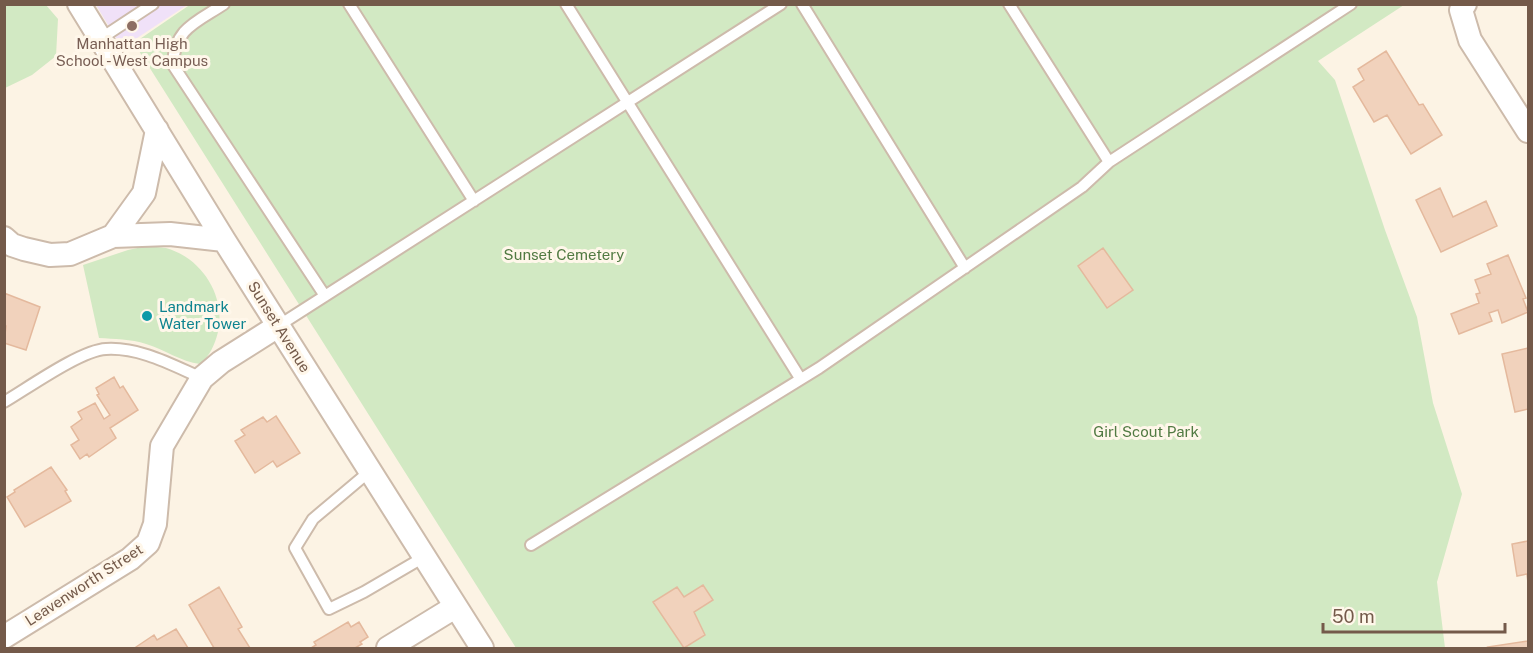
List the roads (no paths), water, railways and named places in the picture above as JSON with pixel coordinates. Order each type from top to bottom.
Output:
[{"type":"street","name":"Sunset Avenue","points":[[79,4],[480,648]]},
{"type":"street","points":[[1463,7],[1470,40],[1528,131]]},
{"type":"street","points":[[113,236],[144,193],[157,130]]},
{"type":"street","points":[[4,238],[12,245],[50,255],[70,254],[113,236],[170,234],[224,240]]},
{"type":"street","name":"Leavenworth Street","points":[[4,637],[130,559],[148,543],[155,524],[162,446],[202,378],[220,362],[278,326]]},
{"type":"street","points":[[388,648],[455,607]]},
{"type":"lane","points":[[100,39],[153,4]]},
{"type":"lane","points":[[224,4],[178,38],[173,65],[325,296]]},
{"type":"lane","points":[[349,4],[474,201]]},
{"type":"lane","points":[[566,4],[800,378]]},
{"type":"lane","points":[[278,326],[781,4]]},
{"type":"lane","points":[[802,4],[965,268]]},
{"type":"lane","points":[[1009,4],[1109,162]]},
{"type":"lane","points":[[531,544],[819,368],[1082,187],[1109,162],[1351,4]]},
{"type":"lane","points":[[4,402],[80,357],[105,349],[146,354],[202,378]]},
{"type":"lane","points":[[370,471],[313,519],[295,548],[329,609],[364,592],[424,557]]},
{"type":"place","name":"Manhattan High School - West Campus","points":[[132,26]]},
{"type":"place","name":"Landmark Water Tower","points":[[147,316]]},
{"type":"park label","name":"Sunset Cemetery","points":[[564,255]]},
{"type":"park label","name":"Girl Scout Park","points":[[1146,432]]}]
